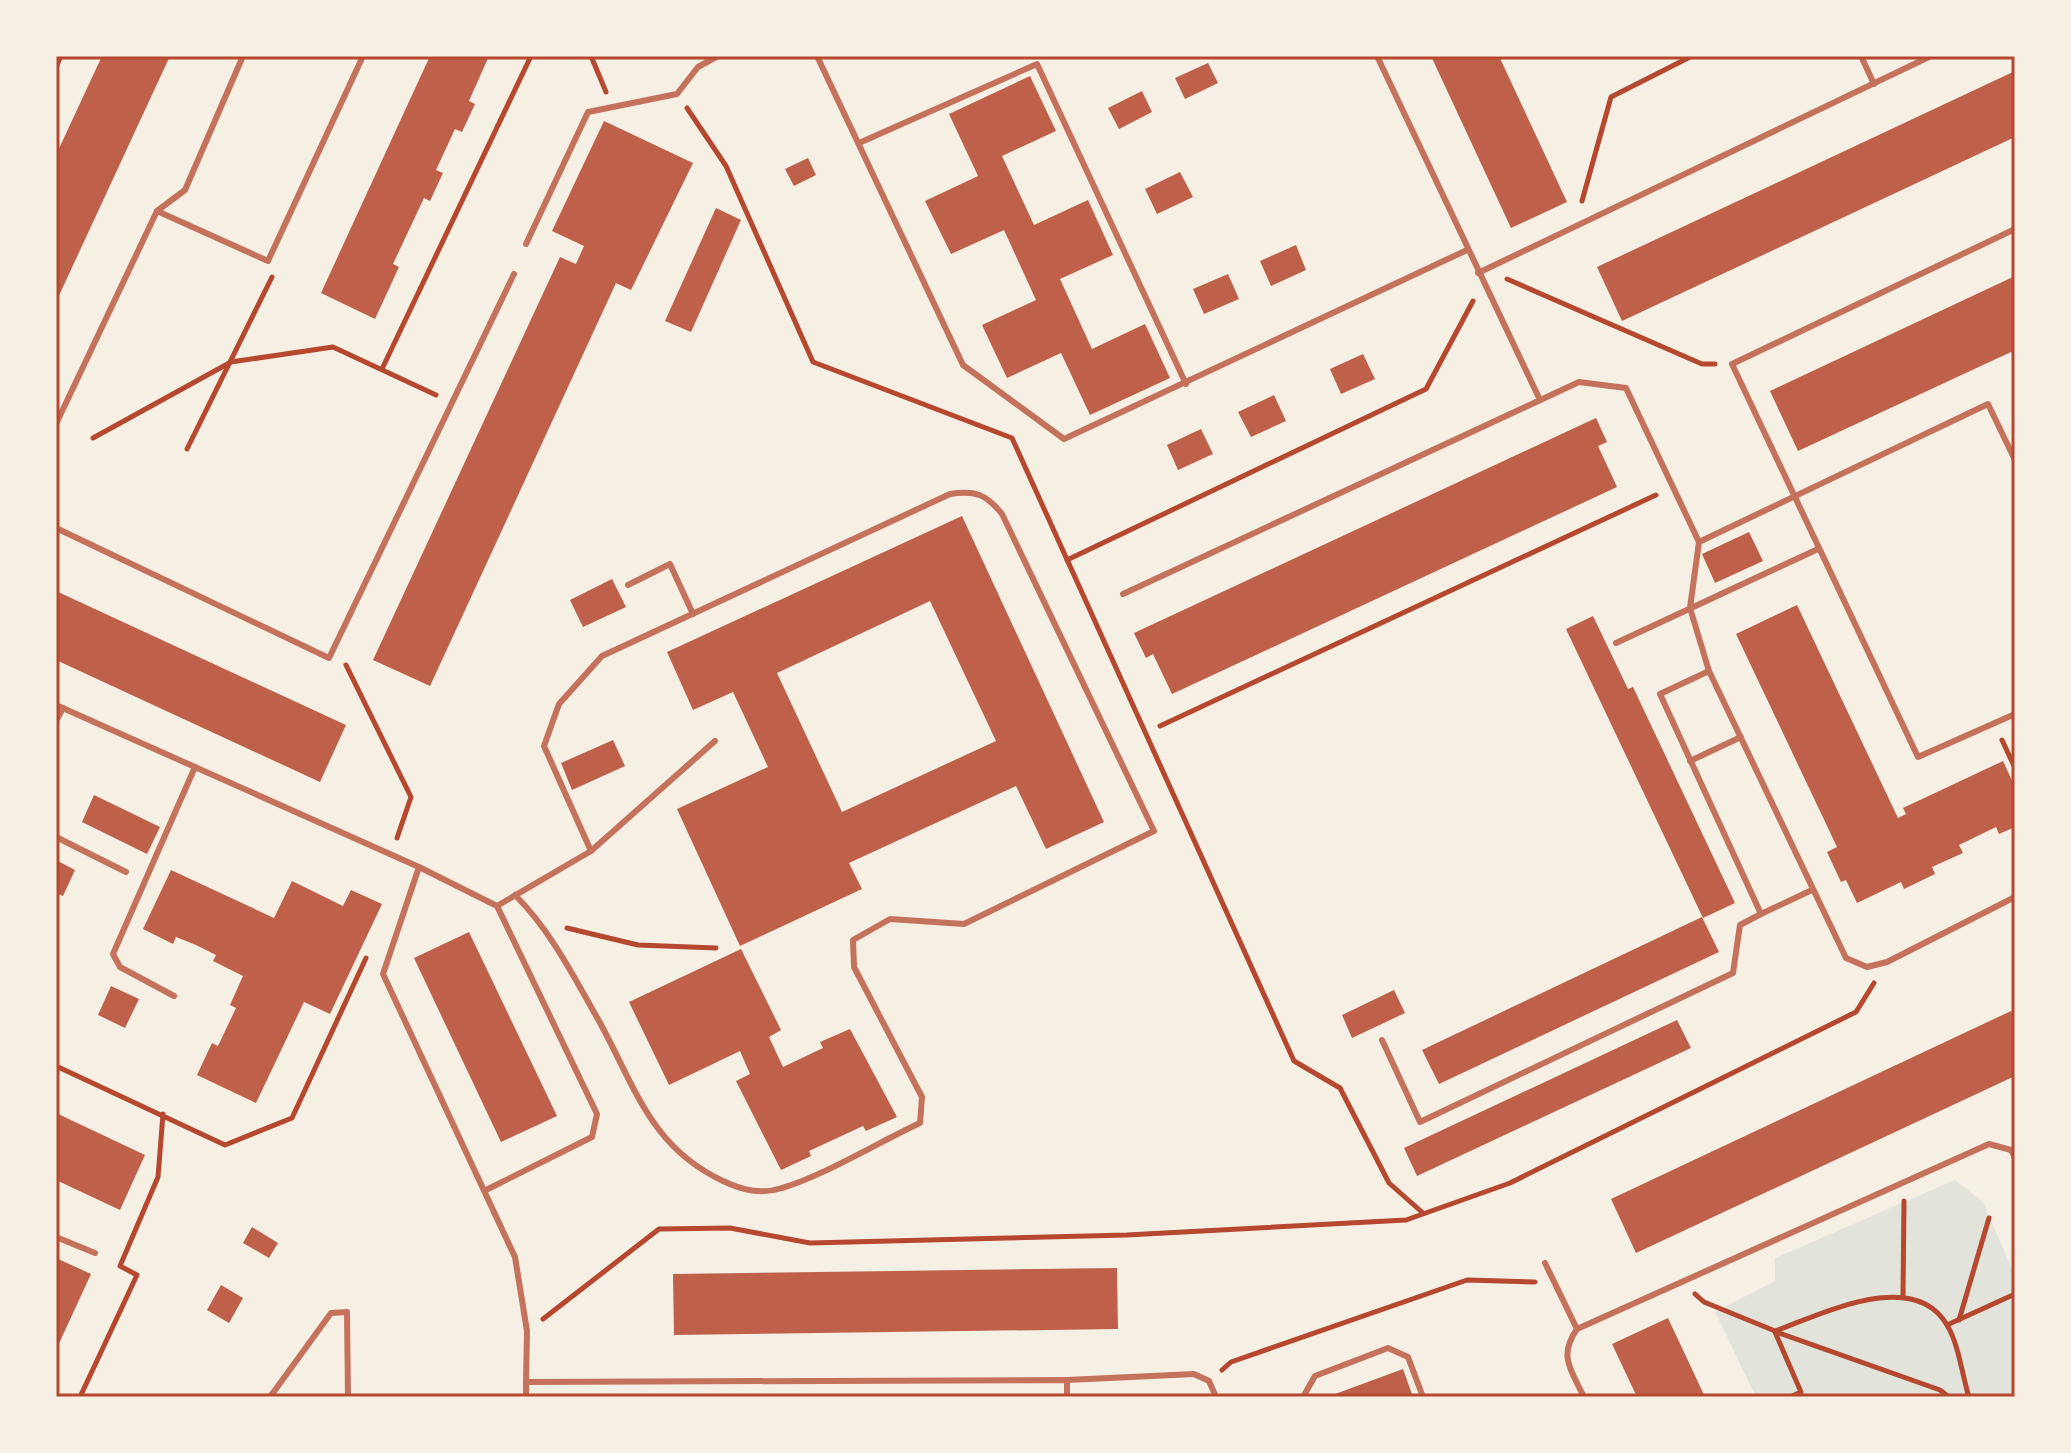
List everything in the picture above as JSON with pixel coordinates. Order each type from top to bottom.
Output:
[{"type":"lane","points":[[56,424],[157,211],[185,190],[243,56]]},
{"type":"lane","points":[[157,211],[268,261],[363,56]]},
{"type":"lane","points":[[526,244],[588,112],[677,94],[698,67],[718,56]]},
{"type":"lane","points":[[817,56],[963,365],[1064,439],[1467,250]]},
{"type":"lane","points":[[1377,56],[1540,400]]},
{"type":"lane","points":[[1861,56],[1874,84]]},
{"type":"lane","points":[[1478,273],[1931,56]]},
{"type":"lane","points":[[859,143],[1037,64],[1186,384]]},
{"type":"lane","points":[[2015,229],[1732,364],[1918,757],[2015,714]]},
{"type":"lane","points":[[56,528],[329,658],[514,274]]},
{"type":"lane","points":[[1123,594],[1579,382],[1626,388],[1699,542],[1690,608],[1709,671],[1846,958],[1867,967],[1887,962],[2015,897]]},
{"type":"lane","points":[[1699,542],[1988,404],[2015,460]]},
{"type":"lane","points":[[515,895],[541,922],[601,1024],[644,1111],[671,1147],[702,1171],[744,1191],[780,1189],[920,1123],[922,1097],[854,967],[853,940],[890,919],[964,924],[1154,831],[1002,514],[990,499],[972,490],[950,494],[602,656],[559,704],[544,746],[591,851]]},
{"type":"lane","points":[[1616,643],[1818,549]]},
{"type":"lane","points":[[628,585],[670,564],[693,614]]},
{"type":"lane","points":[[1709,671],[1660,694],[1761,914]]},
{"type":"lane","points":[[56,721],[59,706],[419,867],[497,906],[597,1114],[592,1137],[486,1190]]},
{"type":"lane","points":[[1690,761],[1741,737]]},
{"type":"lane","points":[[497,906],[591,851],[715,741]]},
{"type":"lane","points":[[174,996],[120,967],[113,954],[195,767]]},
{"type":"lane","points":[[56,837],[126,872]]},
{"type":"lane","points":[[419,867],[383,974],[515,1257],[527,1331],[526,1397]]},
{"type":"lane","points":[[1382,1040],[1420,1122],[1733,973],[1740,925],[1812,890]]},
{"type":"lane","points":[[1584,1397],[1568,1362],[1566,1344],[1577,1329],[1989,1144],[2011,1150],[2015,1158]]},
{"type":"lane","points":[[56,1237],[95,1253]]},
{"type":"lane","points":[[1545,1263],[1577,1329]]},
{"type":"lane","points":[[270,1397],[331,1313],[347,1312],[348,1397]]},
{"type":"lane","points":[[1303,1397],[1315,1376],[1388,1348],[1408,1357],[1423,1397]]},
{"type":"lane","points":[[526,1382],[1067,1380],[1194,1374],[1209,1381],[1216,1397]]},
{"type":"lane","points":[[1067,1380],[1067,1397]]},
{"type":"path","points":[[56,67],[61,56]]},
{"type":"path","points":[[382,370],[531,56]]},
{"type":"path","points":[[591,56],[612,107]]},
{"type":"path","points":[[1575,229],[1611,97],[1692,56]]},
{"type":"path","points":[[1487,270],[1702,364],[1732,364]]},
{"type":"path","points":[[1067,560],[1426,389],[1483,282]]},
{"type":"path","points":[[93,438],[231,362],[333,347],[452,402]]},
{"type":"path","points":[[1160,726],[1675,486]]},
{"type":"path","points":[[335,643],[411,797],[392,855]]},
{"type":"path","points":[[1994,724],[2015,768]]},
{"type":"path","points":[[541,922],[638,945],[716,948]]},
{"type":"path","points":[[56,1066],[225,1145],[292,1118],[370,948]]},
{"type":"path","points":[[527,1331],[659,1229],[730,1228],[810,1243],[1127,1235],[1406,1220],[1510,1183],[1856,1012],[1887,962]]},
{"type":"path","points":[[80,1397],[137,1275],[120,1266],[158,1177],[163,1114]]},
{"type":"path","points":[[1903,1296],[1904,1184]]},
{"type":"path","points":[[1959,1320],[1989,1218]]},
{"type":"path","points":[[1209,1381],[1231,1362],[1467,1280],[1555,1283]]},
{"type":"path","points":[[1683,1282],[1704,1302],[1940,1390],[1949,1397]]},
{"type":"path","points":[[1947,1325],[2015,1294]]},
{"type":"path","points":[[1775,1331],[1864,1300],[1903,1296],[1933,1309],[1947,1325],[1969,1397]]},
{"type":"path","points":[[1775,1331],[1801,1392],[1790,1397]]},
{"type":"shaded area","points":[[1955,1180],[1983,1202],[2015,1276],[2015,1397],[1756,1397],[1715,1312],[1775,1281],[1775,1258]]},
{"type":"building","points":[[102,56],[170,56],[56,302],[56,155]]},
{"type":"building","points":[[430,56],[489,56],[469,101],[475,104],[462,132],[455,129],[436,170],[443,173],[430,201],[424,198],[393,264],[399,267],[375,319],[321,293]]},
{"type":"building","points":[[1431,56],[1499,56],[1567,202],[1511,228]]},
{"type":"building","points":[[1208,63],[1218,83],[1185,99],[1175,78]]},
{"type":"building","points":[[2015,71],[2015,137],[1622,321],[1597,267]]},
{"type":"building","points":[[1030,76],[1056,131],[1002,156],[1034,225],[1088,200],[1113,255],[1060,279],[1092,349],[1145,324],[1170,378],[1090,415],[1061,353],[1007,378],[982,325],[1036,300],[1004,230],[951,254],[925,201],[978,176],[949,114]]},
{"type":"building","points":[[1142,91],[1152,112],[1119,129],[1108,108]]},
{"type":"building","points":[[604,121],[693,163],[631,290],[616,283],[430,686],[373,660],[560,257],[576,264],[584,246],[552,231]]},
{"type":"building","points":[[808,158],[816,175],[794,186],[785,169]]},
{"type":"building","points":[[1180,172],[1193,197],[1157,214],[1145,189]]},
{"type":"building","points":[[716,208],[741,220],[691,332],[665,321]]},
{"type":"building","points":[[1296,245],[1306,270],[1271,286],[1260,261]]},
{"type":"building","points":[[1228,274],[1239,299],[1204,314],[1193,289]]},
{"type":"building","points":[[2015,276],[2015,360],[2011,352],[1798,451],[1770,391]]},
{"type":"building","points":[[1363,354],[1375,379],[1341,394],[1330,369]]},
{"type":"building","points":[[1274,395],[1286,421],[1251,437],[1238,412]]},
{"type":"building","points":[[1596,418],[1607,442],[1598,446],[1617,487],[1172,694],[1153,654],[1146,658],[1134,633]]},
{"type":"building","points":[[1201,429],[1213,454],[1178,470],[1167,445]]},
{"type":"building","points":[[962,516],[1104,822],[1046,849],[1016,786],[849,863],[862,889],[740,946],[677,809],[768,767],[733,692],[693,710],[667,652]],"holes":[[[930,601],[996,741],[842,812],[777,673]]]},
{"type":"building","points":[[1749,532],[1763,561],[1715,583],[1702,554]]},
{"type":"building","points":[[612,579],[626,607],[583,627],[570,600]]},
{"type":"building","points":[[56,591],[346,725],[320,782],[56,660]]},
{"type":"building","points":[[1797,605],[1898,818],[1906,814],[1903,808],[2003,761],[2015,787],[2015,827],[1999,834],[1996,827],[1959,845],[1963,853],[1932,867],[1935,874],[1904,889],[1901,882],[1857,903],[1846,880],[1841,882],[1827,852],[1837,847],[1736,634]]},
{"type":"building","points":[[1593,616],[1628,689],[1633,687],[1735,903],[1703,918],[1566,629]]},
{"type":"building","points":[[613,740],[625,766],[572,790],[561,763]]},
{"type":"building","points":[[94,795],[160,827],[147,854],[82,822]]},
{"type":"building","points":[[56,860],[75,870],[63,896],[56,893]]},
{"type":"building","points":[[171,870],[274,918],[292,881],[343,906],[351,890],[382,904],[330,1014],[304,1002],[256,1103],[197,1075],[212,1043],[218,1046],[236,1008],[230,1005],[243,976],[213,961],[216,955],[196,945],[176,937],[173,944],[143,929]]},
{"type":"building","points":[[1702,917],[1719,952],[1439,1084],[1422,1050]]},
{"type":"building","points":[[469,932],[557,1116],[501,1142],[414,958]]},
{"type":"building","points":[[741,949],[781,1030],[769,1037],[783,1067],[823,1048],[820,1042],[850,1029],[897,1117],[866,1131],[863,1126],[809,1151],[811,1156],[781,1170],[736,1081],[750,1074],[740,1051],[669,1085],[629,1002]]},
{"type":"building","points":[[111,986],[139,999],[125,1028],[98,1015]]},
{"type":"building","points":[[1394,990],[1405,1013],[1352,1038],[1342,1015]]},
{"type":"building","points":[[2011,1011],[2015,1020],[2015,1076],[1636,1253],[1611,1199]]},
{"type":"building","points":[[1677,1020],[1691,1048],[1417,1176],[1404,1148]]},
{"type":"building","points":[[56,1113],[145,1155],[120,1210],[56,1180]]},
{"type":"building","points":[[252,1227],[278,1243],[269,1258],[243,1243]]},
{"type":"building","points":[[56,1258],[91,1274],[56,1350]]},
{"type":"building","points":[[1117,1268],[1118,1329],[674,1335],[673,1274]]},
{"type":"building","points":[[221,1285],[243,1298],[229,1323],[207,1310]]},
{"type":"building","points":[[1668,1318],[1705,1397],[1637,1397],[1612,1344]]},
{"type":"building","points":[[1403,1369],[1413,1397],[1327,1397]]}]
